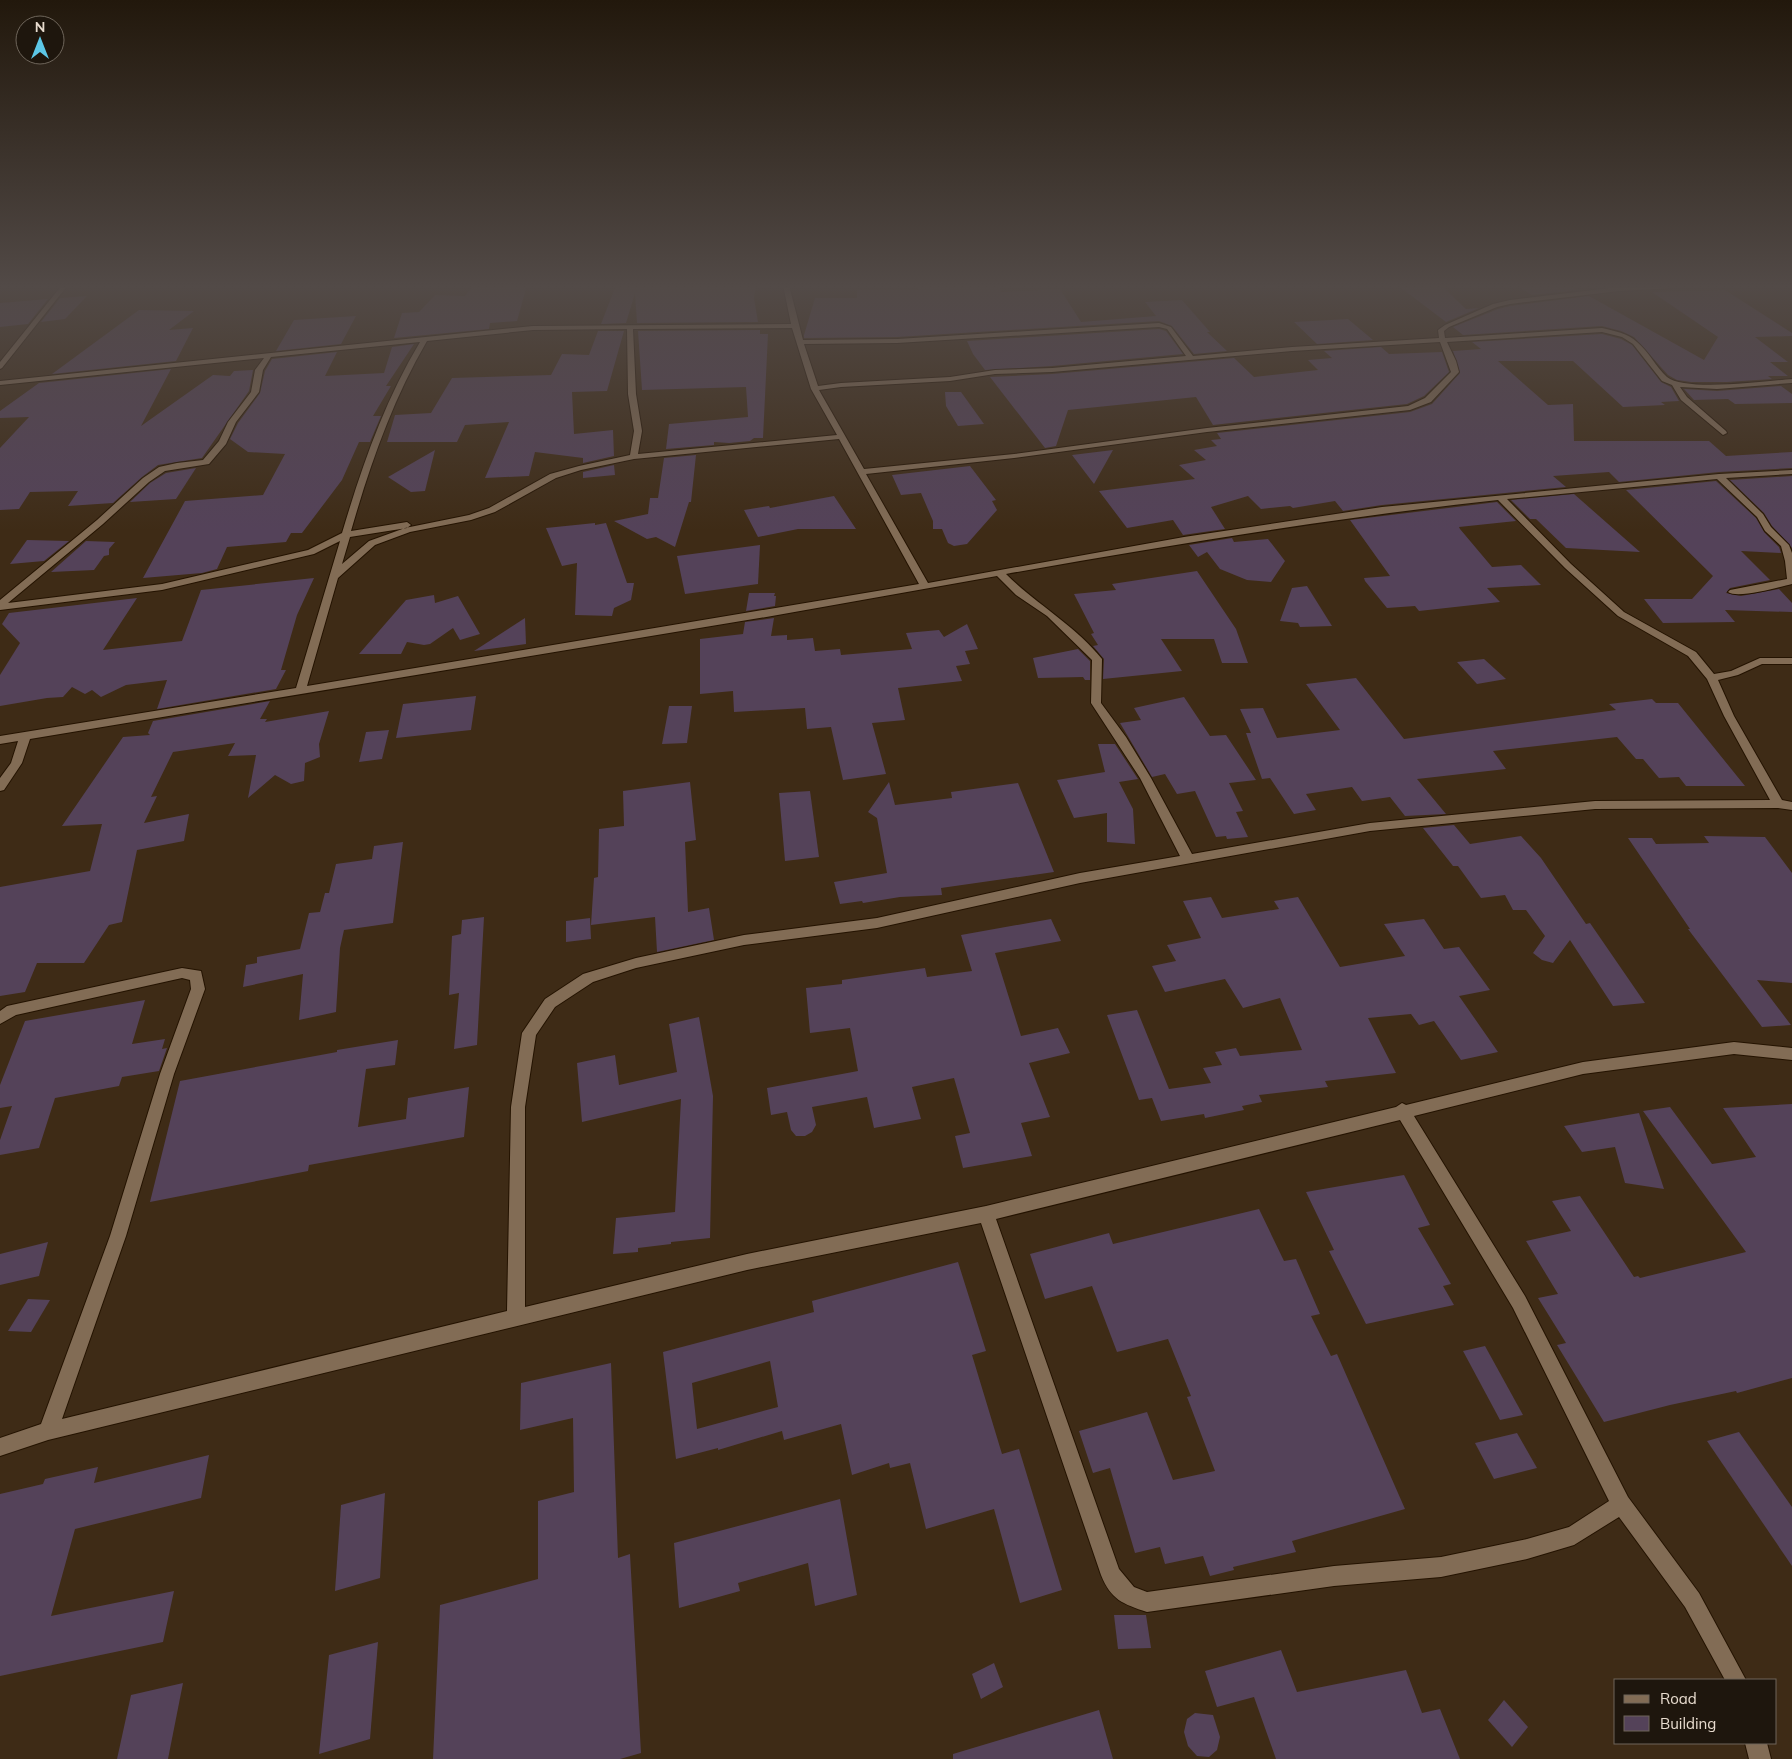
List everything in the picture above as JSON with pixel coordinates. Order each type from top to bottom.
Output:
[{"type":"street","points":[[0,383],[153,367]]},
{"type":"street","points":[[0,606],[100,522],[146,480],[162,469],[177,465],[206,462],[223,442],[232,422],[255,392],[261,367]]},
{"type":"street","points":[[301,690],[334,577],[344,535],[379,428],[409,367]]},
{"type":"street","points":[[631,367],[632,394],[638,431],[634,457]]},
{"type":"street","points":[[806,367],[815,389],[840,437],[925,586]]},
{"type":"street","points":[[815,389],[841,385],[950,379],[995,372],[1086,367]]},
{"type":"street","points":[[861,472],[1014,456],[1207,430],[1410,408],[1428,400],[1455,372],[1455,367]]},
{"type":"street","points":[[1655,367],[1665,379],[1675,384],[1717,387],[1792,381]]},
{"type":"street","points":[[1675,384],[1684,398],[1723,433]]},
{"type":"street","points":[[334,577],[358,553],[372,543],[408,530],[470,517],[492,510],[553,476],[578,468],[634,457],[840,437]]},
{"type":"street","points":[[0,740],[762,615],[1184,540],[1382,510],[1719,476],[1792,472]]},
{"type":"street","points":[[1719,476],[1760,516],[1768,529],[1785,545],[1790,561],[1792,581],[1763,588],[1733,592]]},
{"type":"street","points":[[1500,497],[1568,566],[1621,614],[1692,654],[1712,678],[1729,716],[1785,805]]},
{"type":"street","points":[[0,606],[162,587],[311,552],[344,535],[401,525],[433,524]]},
{"type":"street","points":[[999,573],[1018,593],[1050,614],[1097,659],[1096,703],[1119,733],[1153,788],[1188,859]]},
{"type":"street","points":[[1712,678],[1734,673],[1760,662],[1792,662]]},
{"type":"street","points":[[0,787],[16,763],[25,736]]},
{"type":"street","points":[[516,1317],[518,1107],[529,1033],[550,1003],[588,978],[636,963],[744,940],[877,923],[962,906],[1080,878],[1370,827],[1595,805],[1785,805]]},
{"type":"street","points":[[0,1018],[12,1010],[182,973],[196,975],[198,989],[167,1074],[118,1236],[48,1431]]},
{"type":"street","points":[[0,1447],[48,1431],[516,1317],[747,1262],[986,1214],[1402,1110],[1583,1068],[1734,1048],[1792,1054]]},
{"type":"street","points":[[1402,1110],[1519,1302],[1621,1504],[1692,1600],[1735,1679]]},
{"type":"street","points":[[986,1214],[1111,1575],[1127,1595],[1147,1602],[1334,1576],[1441,1566],[1527,1549],[1574,1536],[1621,1504]]},
{"type":"street","points":[[1756,1744],[1760,1759]]},
{"type":"building","points":[[61,367],[118,367],[52,374]]},
{"type":"building","points":[[267,367],[329,367],[325,376],[384,373],[386,367],[399,367],[386,386],[391,386],[373,416],[381,416],[370,442],[359,442],[342,480],[302,533],[291,533],[286,542],[227,547],[217,569],[202,573],[143,578],[185,501],[263,495],[285,454],[248,452],[230,439],[238,423],[260,393]]},
{"type":"building","points":[[555,367],[614,367],[607,391],[572,392],[574,434],[613,430],[614,456],[583,463],[583,458],[535,452],[529,476],[485,478],[509,422],[465,425],[457,442],[387,442],[395,415],[431,413],[452,378],[551,375]]},
{"type":"building","points":[[640,367],[766,367],[763,438],[729,443],[714,442],[714,445],[666,449],[669,424],[748,417],[746,387],[642,390]]},
{"type":"building","points":[[983,367],[1034,367],[985,370]]},
{"type":"building","points":[[1131,367],[1244,367],[1254,377],[1318,370],[1315,367],[1447,367],[1449,372],[1424,396],[1407,404],[1213,425],[1196,397],[1068,410],[1056,446],[1045,448],[990,377]]},
{"type":"building","points":[[1458,367],[1505,367],[1548,405],[1573,404],[1574,441],[1709,441],[1726,456],[1792,452],[1792,468],[1719,472],[1619,482],[1609,472],[1553,476],[1566,487],[1382,505],[1343,511],[1335,501],[1293,508],[1290,506],[1261,509],[1248,496],[1211,507],[1225,529],[1183,535],[1173,520],[1127,528],[1099,491],[1195,479],[1179,465],[1206,460],[1194,450],[1217,446],[1211,440],[1221,439],[1217,433],[1410,412],[1432,404],[1460,373]]},
{"type":"building","points":[[1580,367],[1649,367],[1661,382],[1671,387],[1679,401],[1661,402],[1665,405],[1623,407]]},
{"type":"building","points":[[1661,367],[1777,367],[1788,376],[1768,376],[1772,379],[1727,382],[1691,382],[1677,380],[1668,375]]},
{"type":"building","points":[[171,369],[141,426],[213,375],[230,376],[234,371],[253,370],[249,391],[202,458],[158,465],[113,503],[68,506],[78,491],[30,492],[19,509],[0,510],[0,448],[29,417],[0,418],[0,411],[39,383]]},
{"type":"building","points":[[1781,386],[1792,394],[1792,403],[1735,404],[1728,399],[1694,400],[1684,389],[1717,391]]},
{"type":"building","points":[[945,392],[961,392],[984,424],[958,426],[946,406]]},
{"type":"building","points":[[435,450],[425,491],[411,492],[388,477]]},
{"type":"building","points":[[1113,450],[1094,484],[1072,455]]},
{"type":"building","points":[[696,455],[691,502],[689,502],[675,547],[656,537],[647,539],[614,521],[648,514],[650,498],[658,498],[664,458]]},
{"type":"building","points":[[614,465],[615,475],[583,478],[583,472]]},
{"type":"building","points":[[970,466],[996,500],[992,501],[997,510],[967,544],[954,546],[948,543],[942,529],[933,529],[933,521],[921,493],[901,495],[892,475]]},
{"type":"building","points":[[196,468],[176,499],[130,502],[150,483],[166,473]]},
{"type":"building","points":[[1792,476],[1792,548],[1772,526],[1764,513],[1730,480]]},
{"type":"building","points":[[1716,481],[1756,518],[1764,532],[1779,547],[1781,553],[1741,551],[1770,580],[1730,588],[1726,593],[1741,596],[1779,589],[1792,603],[1792,612],[1725,610],[1735,622],[1663,623],[1644,599],[1692,599],[1713,576],[1626,490]]},
{"type":"building","points":[[1574,494],[1640,552],[1566,548],[1536,519],[1530,519],[1511,500]]},
{"type":"building","points":[[834,496],[856,529],[798,529],[758,537],[744,510],[769,506],[770,508]]},
{"type":"building","points":[[1497,502],[1516,521],[1459,527],[1460,529],[1492,567],[1521,565],[1541,585],[1487,588],[1500,602],[1419,611],[1415,606],[1387,608],[1365,581],[1364,578],[1390,576],[1350,520]]},
{"type":"building","points":[[595,523],[595,525],[606,523],[627,583],[634,583],[631,600],[614,608],[612,616],[575,615],[577,563],[562,566],[546,528]]},
{"type":"building","points":[[1232,538],[1234,542],[1268,539],[1285,561],[1271,582],[1247,580],[1220,569],[1207,552],[1198,557],[1189,545]]},
{"type":"building","points":[[27,540],[69,541],[44,561],[10,564]]},
{"type":"building","points":[[86,541],[115,542],[109,549],[109,555],[104,556],[94,570],[51,572]]},
{"type":"building","points":[[760,545],[758,584],[685,594],[677,556]]},
{"type":"building","points":[[1197,571],[1236,629],[1248,663],[1222,663],[1214,639],[1161,639],[1182,671],[1103,679],[1104,659],[1093,646],[1098,645],[1091,634],[1094,633],[1074,594],[1116,590],[1112,584]]},
{"type":"building","points":[[314,578],[297,615],[281,670],[286,670],[276,689],[157,709],[167,680],[126,685],[101,697],[92,690],[85,694],[72,687],[63,697],[0,706],[0,675],[20,643],[2,624],[9,613],[137,598],[103,650],[182,641],[201,590]]},
{"type":"building","points":[[1307,586],[1332,626],[1300,627],[1298,623],[1280,621],[1292,588]]},
{"type":"building","points":[[749,593],[775,593],[775,606],[746,611]]},
{"type":"building","points":[[434,595],[435,603],[458,596],[480,634],[460,640],[453,628],[430,644],[424,645],[407,642],[401,654],[359,654],[406,600]]},
{"type":"building","points":[[525,618],[526,644],[474,651]]},
{"type":"building","points":[[774,618],[771,636],[787,635],[787,640],[813,638],[815,651],[840,649],[841,655],[912,649],[906,633],[939,630],[944,637],[967,624],[978,649],[965,651],[970,664],[956,666],[962,681],[898,688],[905,720],[872,723],[886,774],[843,780],[831,727],[807,729],[805,708],[734,712],[733,691],[700,694],[700,639],[743,634],[745,622]]},
{"type":"building","points":[[1078,649],[1090,661],[1090,680],[1085,680],[1083,677],[1038,678],[1033,658]]},
{"type":"building","points":[[1484,659],[1506,679],[1477,684],[1457,662]]},
{"type":"building","points":[[1356,678],[1404,739],[1616,710],[1609,704],[1652,699],[1656,703],[1678,703],[1745,786],[1686,786],[1679,777],[1659,778],[1643,759],[1636,759],[1617,737],[1493,751],[1506,769],[1417,779],[1446,814],[1405,816],[1390,797],[1362,801],[1352,787],[1306,794],[1316,810],[1294,814],[1270,778],[1262,779],[1246,733],[1251,733],[1240,709],[1263,708],[1277,738],[1340,730],[1306,684]]},
{"type":"building","points":[[476,696],[471,730],[396,738],[403,704]]},
{"type":"building","points":[[1184,697],[1210,736],[1226,735],[1256,780],[1229,783],[1243,811],[1236,812],[1248,837],[1227,839],[1226,836],[1216,837],[1195,791],[1177,794],[1165,774],[1152,777],[1120,723],[1141,720],[1134,708]]},
{"type":"building","points":[[270,701],[260,719],[267,719],[265,722],[329,711],[319,744],[320,757],[305,763],[304,781],[291,784],[275,775],[248,798],[256,755],[228,756],[235,743],[173,752],[151,797],[157,796],[144,823],[189,814],[184,841],[137,850],[122,922],[109,925],[84,963],[37,963],[25,992],[0,996],[0,887],[90,871],[102,824],[62,826],[123,737],[150,735],[148,733],[153,721]]},
{"type":"building","points":[[669,706],[692,706],[687,743],[662,744]]},
{"type":"building","points":[[389,730],[382,759],[359,762],[366,732]]},
{"type":"building","points":[[1098,744],[1115,744],[1138,779],[1119,782],[1133,809],[1135,844],[1107,842],[1107,813],[1074,818],[1057,780],[1105,772]]},
{"type":"building","points":[[690,782],[696,840],[685,842],[688,912],[709,908],[714,940],[657,952],[655,917],[591,925],[594,878],[598,877],[599,829],[624,826],[623,791]]},
{"type":"building","points":[[889,782],[895,805],[952,798],[951,792],[1018,783],[1054,872],[941,888],[942,895],[900,897],[863,903],[862,901],[840,904],[834,882],[887,873],[877,818],[868,812]]},
{"type":"building","points":[[810,791],[819,857],[785,861],[779,793]]},
{"type":"building","points":[[1454,825],[1470,844],[1521,836],[1541,858],[1586,924],[1590,923],[1645,1003],[1613,1006],[1570,940],[1553,963],[1542,960],[1533,953],[1545,936],[1526,910],[1513,910],[1505,895],[1481,898],[1458,866],[1453,866],[1423,828]]},
{"type":"building","points":[[1704,836],[1765,837],[1792,873],[1792,983],[1757,980],[1791,1025],[1762,1027],[1688,929],[1690,929],[1628,838],[1652,838],[1656,844],[1709,843]]},
{"type":"building","points":[[403,842],[393,923],[344,930],[340,948],[336,1012],[299,1020],[303,974],[243,987],[246,965],[257,963],[257,957],[300,949],[309,913],[320,912],[325,893],[329,893],[336,864],[372,859],[374,846]]},
{"type":"building","points":[[1211,897],[1222,918],[1279,909],[1274,901],[1298,897],[1340,967],[1405,956],[1384,924],[1424,919],[1444,949],[1459,947],[1490,990],[1459,996],[1498,1052],[1461,1060],[1434,1021],[1419,1025],[1411,1014],[1368,1018],[1396,1073],[1325,1081],[1328,1087],[1259,1095],[1262,1102],[1242,1106],[1244,1110],[1205,1118],[1204,1114],[1161,1121],[1152,1098],[1139,1100],[1107,1015],[1137,1010],[1169,1089],[1211,1083],[1203,1068],[1222,1065],[1215,1052],[1236,1048],[1240,1056],[1302,1050],[1280,998],[1243,1008],[1225,979],[1165,992],[1152,966],[1176,961],[1167,945],[1201,938],[1183,901]]},
{"type":"building","points":[[484,917],[477,1045],[454,1049],[459,993],[449,995],[452,936],[461,934],[462,920]]},
{"type":"building","points":[[590,918],[591,939],[566,942],[566,921]]},
{"type":"building","points":[[1051,919],[1061,941],[995,953],[1021,1036],[1058,1028],[1070,1053],[1029,1063],[1050,1117],[1021,1123],[1032,1156],[963,1168],[955,1136],[970,1133],[954,1078],[912,1087],[921,1119],[874,1128],[867,1097],[812,1107],[816,1125],[812,1132],[805,1136],[796,1136],[791,1130],[787,1112],[771,1115],[767,1088],[858,1071],[850,1028],[810,1033],[806,988],[842,984],[842,980],[925,968],[927,977],[972,971],[961,935]]},
{"type":"building","points":[[145,1000],[132,1044],[165,1039],[162,1049],[167,1048],[159,1071],[122,1077],[119,1086],[55,1098],[39,1148],[0,1155],[0,1140],[12,1106],[0,1108],[0,1085],[25,1021]]},
{"type":"building","points":[[699,1017],[713,1096],[710,1238],[671,1242],[671,1244],[638,1248],[638,1252],[613,1254],[616,1218],[675,1212],[681,1099],[582,1122],[577,1063],[615,1055],[619,1085],[677,1072],[669,1024]]},
{"type":"building","points":[[398,1040],[395,1065],[366,1069],[358,1127],[406,1119],[408,1098],[469,1087],[464,1137],[309,1165],[308,1171],[150,1202],[180,1081]]},
{"type":"building","points":[[1792,1104],[1792,1378],[1737,1393],[1736,1391],[1670,1405],[1604,1422],[1557,1345],[1566,1343],[1538,1298],[1558,1294],[1526,1241],[1571,1231],[1552,1201],[1580,1196],[1634,1277],[1638,1276],[1640,1278],[1746,1252],[1643,1111],[1670,1107],[1712,1164],[1756,1157],[1723,1108]]},
{"type":"building","points":[[1639,1113],[1664,1189],[1625,1183],[1615,1147],[1582,1152],[1564,1126]]},
{"type":"building","points":[[1404,1175],[1430,1225],[1418,1228],[1451,1284],[1443,1286],[1454,1305],[1366,1324],[1329,1251],[1334,1250],[1306,1192]]},
{"type":"building","points":[[1259,1209],[1284,1261],[1296,1259],[1320,1314],[1311,1316],[1331,1356],[1337,1354],[1405,1509],[1292,1541],[1296,1552],[1233,1567],[1234,1570],[1210,1576],[1203,1556],[1165,1564],[1160,1547],[1135,1553],[1110,1468],[1093,1473],[1079,1431],[1147,1412],[1173,1480],[1215,1471],[1187,1397],[1191,1396],[1168,1339],[1117,1352],[1092,1286],[1045,1299],[1030,1254],[1109,1233],[1113,1244]]},
{"type":"building","points":[[48,1242],[39,1276],[0,1285],[0,1254]]},
{"type":"building","points":[[958,1262],[986,1351],[972,1355],[1002,1454],[1019,1449],[1062,1590],[1020,1603],[994,1509],[926,1529],[910,1463],[890,1468],[889,1463],[852,1475],[841,1424],[784,1440],[782,1431],[718,1450],[718,1448],[676,1459],[663,1352],[814,1312],[812,1301]],"holes":[[[770,1361],[778,1407],[697,1429],[692,1383]]]},
{"type":"building","points":[[28,1299],[50,1300],[31,1332],[8,1331]]},
{"type":"building","points":[[1485,1346],[1523,1415],[1500,1420],[1463,1351]]},
{"type":"building","points":[[611,1363],[618,1558],[630,1554],[641,1753],[620,1759],[433,1759],[440,1605],[538,1579],[538,1501],[574,1492],[573,1418],[520,1430],[521,1383]]},
{"type":"building","points":[[1739,1432],[1792,1507],[1792,1566],[1707,1441]]},
{"type":"building","points":[[1517,1433],[1537,1468],[1494,1479],[1475,1443]]},
{"type":"building","points":[[209,1455],[201,1498],[75,1529],[51,1616],[174,1591],[163,1642],[0,1676],[0,1494],[43,1484],[45,1479],[98,1467],[94,1483]]},
{"type":"building","points":[[385,1493],[380,1578],[335,1591],[341,1505]]},
{"type":"building","points":[[840,1499],[857,1595],[815,1606],[808,1563],[738,1583],[740,1591],[679,1608],[674,1543]]},
{"type":"building","points":[[1114,1615],[1146,1615],[1151,1648],[1118,1649]]},
{"type":"building","points":[[378,1642],[370,1739],[319,1754],[329,1655]]},
{"type":"building","points":[[1281,1650],[1297,1692],[1406,1670],[1422,1713],[1440,1709],[1460,1759],[1276,1759],[1254,1697],[1217,1707],[1205,1671]]},
{"type":"building","points":[[994,1663],[1003,1687],[981,1699],[972,1674]]},
{"type":"building","points":[[183,1683],[168,1759],[117,1759],[131,1695]]},
{"type":"building","points":[[1504,1700],[1528,1727],[1512,1747],[1488,1720]]},
{"type":"building","points":[[1099,1710],[1113,1759],[953,1759],[953,1754]]},
{"type":"building","points":[[1195,1713],[1213,1715],[1220,1737],[1217,1750],[1209,1757],[1197,1756],[1188,1746],[1184,1732],[1187,1719]]}]
